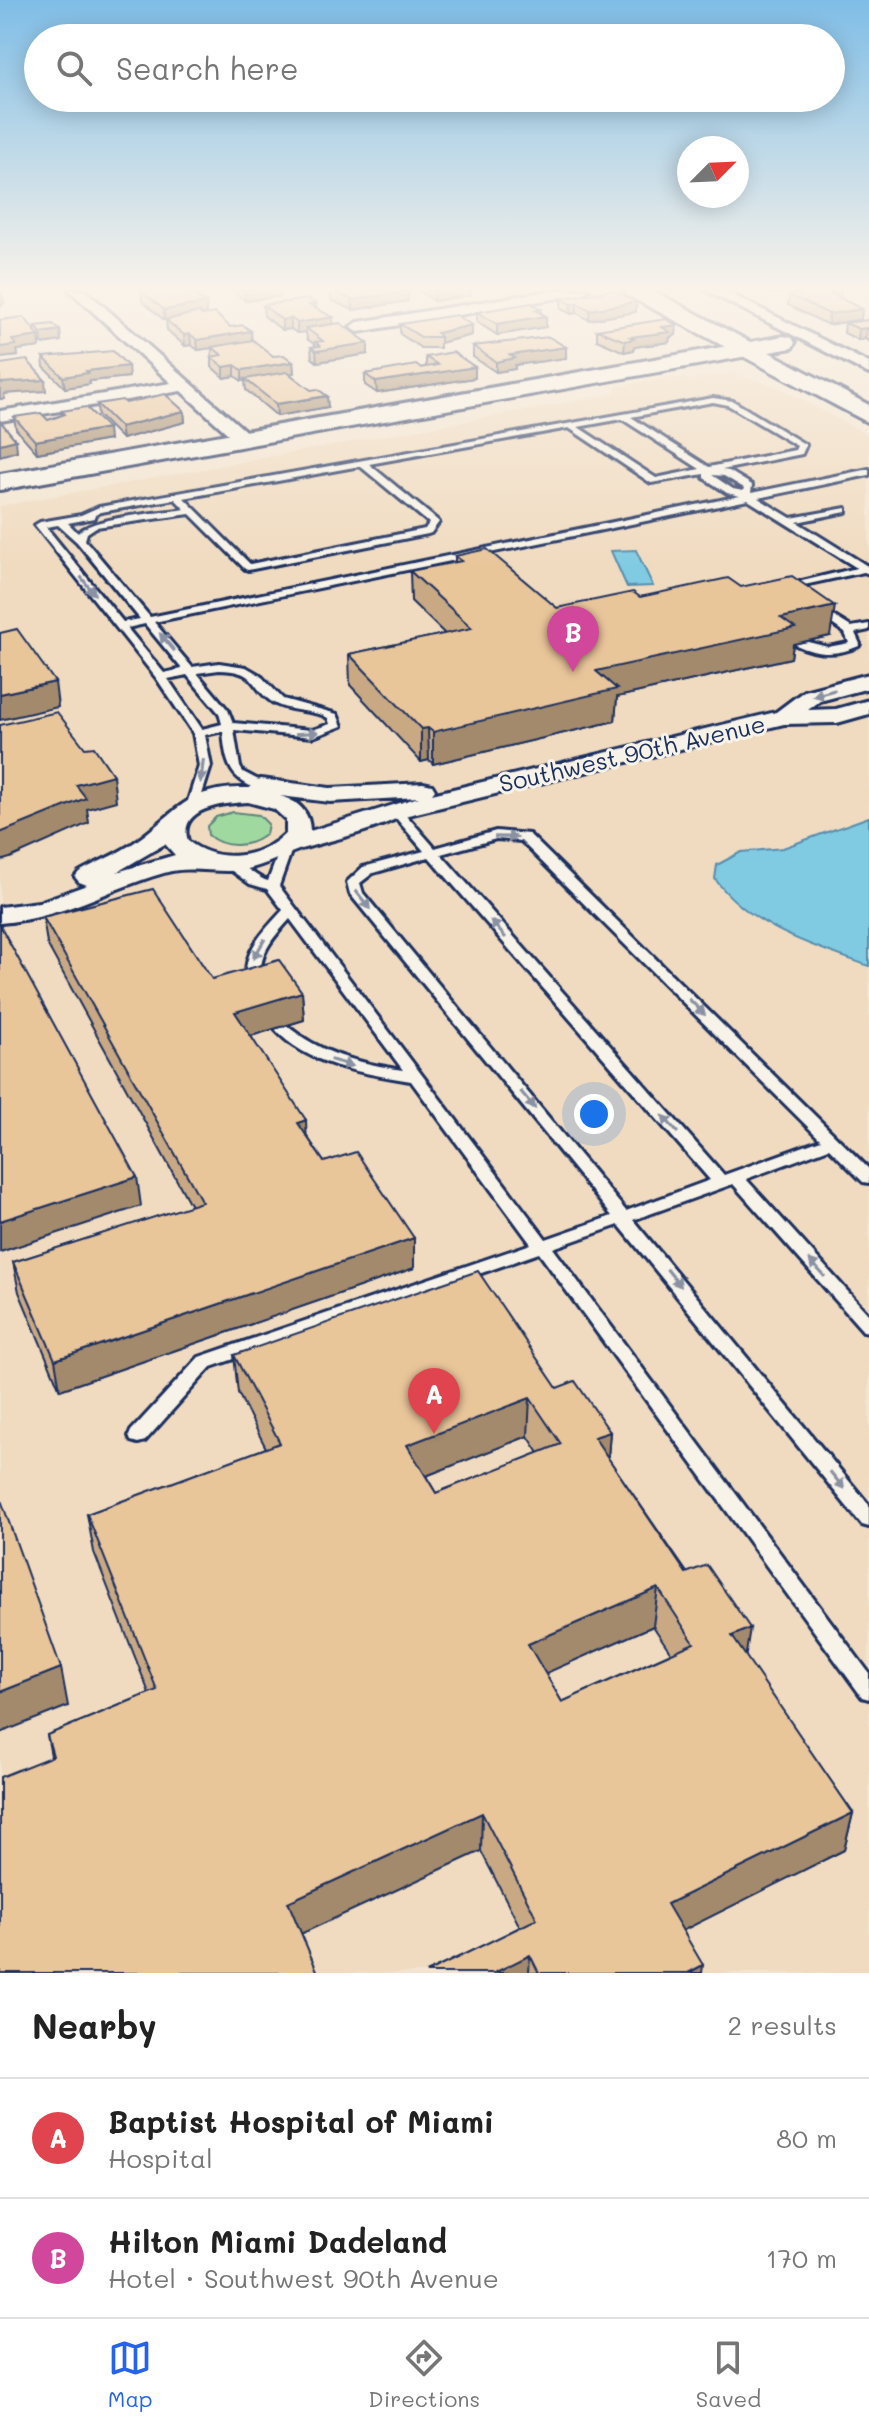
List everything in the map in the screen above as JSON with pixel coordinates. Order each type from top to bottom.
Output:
[{"type":"main road","points":[[807,382],[869,415]]},
{"type":"street","points":[[179,382],[244,439]]},
{"type":"street","points":[[0,482],[566,382]]},
{"type":"street","points":[[0,416],[183,386]]},
{"type":"street","name":"Southwest 90th Avenue","points":[[784,717],[812,696],[869,681]]},
{"type":"street","name":"Southwest 90th Avenue","points":[[219,862],[260,859],[289,846],[371,822],[394,812],[784,717],[837,716],[869,707]]},
{"type":"street","name":"Southwest 90th Avenue","points":[[274,797],[439,788],[480,790]]},
{"type":"street","points":[[0,915],[23,899],[50,892],[114,864],[141,850],[184,815],[234,795],[274,797],[298,818],[300,827],[289,846]]},
{"type":"street","name":"Southwest 90th Avenue","points":[[274,797],[394,812]]},
{"type":"street","points":[[184,815],[173,835],[179,846],[191,855],[219,862]]},
{"type":"street","points":[[0,915],[30,914],[55,908],[158,866],[219,862]]},
{"type":"lane","points":[[184,815],[205,766],[199,733],[161,677],[40,525],[151,508],[179,498],[623,416],[713,400],[730,403],[802,445],[799,452],[654,481],[571,426]]},
{"type":"lane","points":[[623,416],[709,471]]},
{"type":"lane","points":[[179,498],[248,567],[428,531],[434,522],[363,464]]},
{"type":"lane","points":[[709,471],[707,476],[730,491],[748,495],[868,570]]},
{"type":"lane","points":[[120,626],[869,472]]},
{"type":"lane","points":[[789,521],[843,510]]},
{"type":"lane","points":[[80,540],[83,531],[94,525],[192,511]]},
{"type":"lane","points":[[60,521],[149,620],[224,712],[230,726],[234,769],[242,778],[274,797]]},
{"type":"lane","points":[[774,591],[868,570]]},
{"type":"lane","points":[[786,588],[797,595]]},
{"type":"lane","points":[[800,643],[819,650],[842,649],[855,644],[849,631],[807,602]]},
{"type":"lane","points":[[849,631],[869,627]]},
{"type":"lane","points":[[161,677],[221,666],[237,668],[253,675],[278,701],[322,709],[333,716],[336,726],[313,734],[230,726],[199,733]]},
{"type":"lane","points":[[394,812],[728,1180],[869,1326]]},
{"type":"lane","points":[[869,1178],[525,837],[496,835],[357,875],[354,888],[869,1519]]},
{"type":"lane","points":[[272,886],[289,846]]},
{"type":"lane","points":[[219,862],[255,881],[272,886],[869,1690]]},
{"type":"lane","points":[[258,994],[251,971],[257,947],[289,912]]},
{"type":"lane","points":[[280,1027],[300,1044],[334,1062],[413,1077]]},
{"type":"lane","points":[[138,1436],[205,1362],[625,1217],[833,1141]]},
{"type":"shaded area","points":[[641,382],[762,382],[779,387],[869,436],[869,1973],[0,1973],[0,506],[614,394],[618,386]]},
{"type":"green space","points":[[233,812],[259,815],[268,824],[266,834],[260,839],[237,845],[222,843],[208,835],[207,826],[216,817]]},
{"type":"water","points":[[636,550],[653,586],[627,587],[611,551]]},
{"type":"water","points":[[869,817],[869,966],[806,943],[765,923],[730,896],[715,879],[717,865],[741,852],[783,848]]},
{"type":"building","points":[[249,382],[300,382],[327,396],[276,404]]},
{"type":"building","points":[[165,394],[184,411],[120,427],[97,404],[122,400],[126,403]]},
{"type":"building","points":[[86,407],[108,428],[35,441],[14,417],[41,413],[48,420],[65,414],[62,411]]},
{"type":"building","points":[[0,421],[16,440],[0,444]]},
{"type":"building","points":[[487,549],[557,608],[633,592],[640,597],[728,578],[741,587],[792,576],[835,606],[781,618],[795,628],[596,671],[617,689],[433,732],[428,728],[421,729],[349,654],[472,628],[410,571],[462,561],[455,556]]},
{"type":"building","points":[[17,629],[55,682],[0,694],[0,633]]},
{"type":"building","points":[[57,712],[85,748],[94,747],[113,775],[76,785],[86,798],[0,833],[0,725]]},
{"type":"building","points":[[153,889],[212,979],[279,960],[302,992],[235,1012],[306,1120],[298,1123],[324,1162],[356,1152],[414,1238],[55,1360],[13,1262],[202,1202],[43,917]]},
{"type":"building","points":[[0,925],[137,1177],[0,1221]]},
{"type":"building","points":[[478,1271],[557,1388],[575,1381],[610,1432],[594,1437],[686,1573],[707,1565],[750,1628],[732,1636],[853,1813],[667,1904],[703,1965],[688,1973],[539,1973],[530,1955],[494,1973],[426,1973],[537,1919],[482,1813],[288,1902],[318,1973],[0,1973],[0,1777],[53,1756],[47,1735],[157,1690],[87,1514],[280,1443],[234,1355]],"holes":[[[530,1398],[561,1444],[436,1493],[407,1445]],[[658,1588],[694,1643],[562,1702],[528,1644]]]},
{"type":"building","points":[[0,1497],[61,1668],[0,1692]]},
{"type":"place","name":"Hilton Miami Dadeland","points":[[573,672]]},
{"type":"place","name":"Baptist Hospital of Miami","points":[[434,1434]]}]
